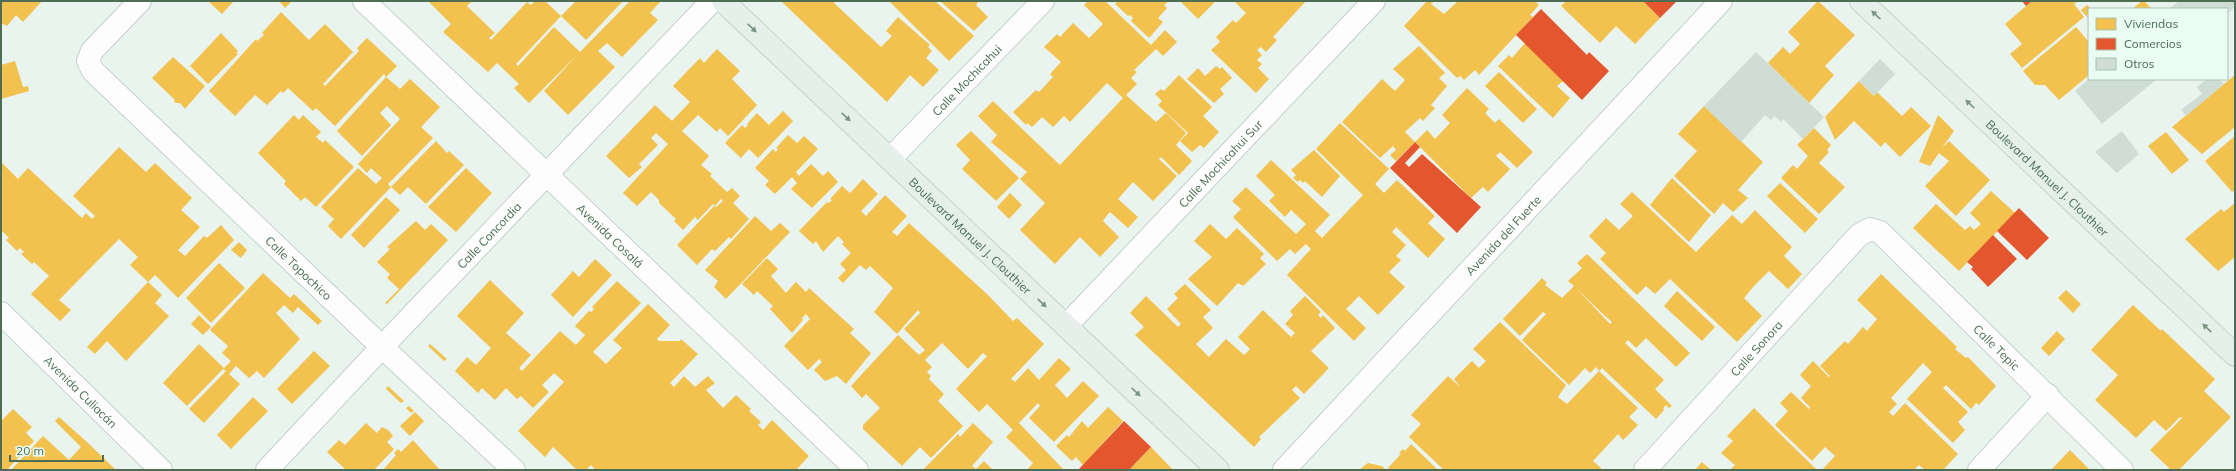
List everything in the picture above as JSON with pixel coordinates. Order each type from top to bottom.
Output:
[{"type":"main road","name":"Boulevard Manuel J. Clouthier","points":[[723,1],[1218,470]]},
{"type":"main road","name":"Boulevard Manuel J. Clouthier","points":[[1861,1],[2235,355]]},
{"type":"street","name":"Calle Topochico","points":[[140,1],[92,52],[88,61],[93,71],[382,347],[514,470]]},
{"type":"street","name":"Avenida Cosalá","points":[[364,1],[547,173],[857,470]]},
{"type":"street","name":"Calle Concordia","points":[[267,470],[547,173],[712,1]]},
{"type":"street","name":"Calle Mochicahui","points":[[890,159],[1043,1]]},
{"type":"street","name":"Calle Mochicahui Sur","points":[[1066,326],[1374,1]]},
{"type":"street","name":"Avenida del Fuerte","points":[[1284,470],[1721,1]]},
{"type":"street","name":"Calle Tepic","points":[[1870,229],[1880,232],[2048,395],[2122,470]]},
{"type":"street","name":"Calle Sonora","points":[[1645,470],[1859,235],[1870,229]]},
{"type":"street","name":"Avenida Culiacán","points":[[1,313],[161,470]]},
{"type":"street","points":[[1979,470],[2048,395]]},
{"type":"building: Viviendas","points":[[1,1],[42,1],[23,22],[16,15],[7,26],[1,23]]},
{"type":"building: Viviendas","points":[[208,1],[234,1],[222,14]]},
{"type":"building: Viviendas","points":[[279,1],[292,1],[285,8]]},
{"type":"building: Viviendas","points":[[428,1],[472,1],[467,6],[495,33],[489,38],[491,40],[527,2],[531,5],[535,1],[545,1],[561,16],[516,64],[518,66],[554,27],[580,52],[630,1],[661,1],[650,13],[658,20],[622,57],[607,43],[598,51],[615,67],[568,115],[544,91],[577,55],[529,103],[514,88],[519,84],[497,63],[488,72],[443,32],[451,24]]},
{"type":"building: Viviendas","points":[[576,1],[623,1],[586,40],[561,16]]},
{"type":"building: Viviendas","points":[[781,1],[836,1],[834,3],[881,47],[892,36],[886,31],[898,17],[930,45],[928,47],[932,51],[926,58],[939,70],[923,87],[910,75],[887,102]]},
{"type":"building: Viviendas","points":[[889,1],[935,1],[974,36],[949,61]]},
{"type":"building: Viviendas","points":[[940,1],[979,1],[976,5],[988,17],[974,31]]},
{"type":"building: Viviendas","points":[[1088,1],[1105,1],[1151,45],[1165,30],[1177,42],[1163,56],[1156,49],[1134,70],[1137,72],[1131,78],[1137,84],[1126,95],[1156,122],[1166,113],[1186,133],[1176,145],[1192,161],[1179,175],[1161,157],[1159,159],[1177,176],[1153,201],[1133,182],[1118,199],[1138,217],[1128,228],[1110,212],[1108,214],[1103,221],[1119,237],[1100,257],[1080,237],[1055,264],[1020,230],[1045,203],[1020,179],[1027,172],[991,142],[997,135],[978,116],[993,101],[1060,165],[1123,98],[1107,83],[1070,122],[1064,116],[1053,127],[1042,117],[1032,127],[1027,123],[1026,125],[1013,112],[1036,90],[1039,92],[1053,77],[1050,74],[1061,62],[1044,47],[1057,34],[1060,37],[1073,23],[1089,38],[1103,24],[1084,5]]},
{"type":"building: Viviendas","points":[[1118,1],[1169,1],[1164,5],[1167,8],[1158,18],[1163,22],[1149,38],[1131,21],[1133,18],[1130,15],[1128,16],[1115,4]]},
{"type":"building: Viviendas","points":[[1180,1],[1216,1],[1198,19]]},
{"type":"building: Viviendas","points":[[1234,1],[1306,1],[1273,37],[1277,40],[1266,52],[1261,47],[1257,50],[1262,55],[1257,60],[1262,64],[1258,68],[1269,79],[1256,93],[1211,50],[1220,42],[1216,37],[1233,20],[1236,23],[1246,13]]},
{"type":"building: Viviendas","points":[[1427,1],[1434,1],[1431,4],[1444,14],[1458,1],[1535,1],[1539,5],[1530,15],[1533,17],[1479,75],[1475,70],[1464,80],[1460,76],[1457,78],[1404,26]]},
{"type":"building: Viviendas","points":[[1566,1],[1643,1],[1660,18],[1635,44],[1616,26],[1600,43],[1561,6]]},
{"type":"building: Viviendas","points":[[1818,1],[1855,35],[1825,66],[1834,75],[1809,103],[1768,63],[1783,47],[1790,54],[1800,44],[1788,32]]},
{"type":"building: Viviendas","points":[[2032,1],[2078,1],[2074,4],[2084,17],[2022,68],[2010,54],[2022,44],[2005,24]]},
{"type":"building: Viviendas","points":[[2144,1],[2151,8],[2133,8]]},
{"type":"building: Viviendas","points":[[2087,5],[2090,8],[2088,8],[2087,17],[2081,10]]},
{"type":"building: Viviendas","points":[[281,12],[309,40],[325,24],[353,52],[323,84],[325,86],[359,51],[357,48],[367,38],[397,66],[386,77],[384,74],[335,126],[316,108],[313,111],[288,88],[283,93],[281,91],[267,105],[255,95],[235,116],[209,91],[256,39],[257,41],[264,35],[262,33]]},
{"type":"building: Viviendas","points":[[2076,27],[2088,41],[2088,76],[2059,100],[2045,85],[2035,85],[2023,71]]},
{"type":"building: Viviendas","points":[[221,33],[238,51],[236,53],[238,54],[208,84],[190,66]]},
{"type":"building: Viviendas","points":[[1525,43],[1563,81],[1557,86],[1570,98],[1553,118],[1498,66],[1509,55],[1512,58]]},
{"type":"building: Viviendas","points":[[1419,46],[1445,73],[1439,78],[1447,86],[1431,105],[1435,108],[1423,121],[1420,118],[1405,132],[1415,142],[1396,161],[1390,155],[1396,150],[1393,146],[1380,158],[1342,122],[1382,79],[1395,91],[1405,80],[1393,69]]},
{"type":"building: Viviendas","points":[[717,49],[740,71],[732,79],[757,105],[728,136],[720,128],[717,132],[698,115],[682,131],[709,156],[701,165],[712,174],[710,176],[727,192],[732,188],[740,196],[733,203],[749,219],[731,239],[729,237],[715,251],[712,249],[697,265],[677,245],[714,206],[716,207],[723,201],[721,199],[715,206],[713,204],[698,220],[695,217],[683,230],[674,221],[676,219],[659,203],[659,200],[651,192],[637,206],[623,193],[668,144],[656,133],[651,138],[658,145],[639,164],[642,167],[629,178],[606,156],[655,105],[672,121],[690,102],[673,86],[700,58],[704,63]]},
{"type":"building: Viviendas","points":[[173,57],[205,86],[185,109],[180,103],[175,103],[174,99],[152,78]]},
{"type":"building: Viviendas","points":[[15,61],[23,87],[28,86],[29,91],[1,99],[1,65]]},
{"type":"building: Viviendas","points":[[1216,66],[1220,69],[1222,67],[1232,78],[1220,89],[1224,94],[1214,103],[1187,79],[1198,68],[1205,76]]},
{"type":"building: Viviendas","points":[[1499,72],[1537,109],[1523,123],[1485,86]]},
{"type":"building: Viviendas","points":[[1179,75],[1212,107],[1203,116],[1219,132],[1204,148],[1200,145],[1192,152],[1180,141],[1188,133],[1158,105],[1162,101],[1155,94],[1161,89],[1164,91]]},
{"type":"building: Viviendas","points":[[2235,75],[2235,127],[2202,154],[2172,127]]},
{"type":"building: Viviendas","points":[[386,77],[400,89],[410,79],[440,107],[421,127],[433,138],[388,184],[391,187],[341,239],[328,226],[334,219],[321,207],[358,168],[376,184],[382,178],[371,168],[367,173],[358,164],[400,119],[387,106],[380,113],[391,125],[362,156],[337,131]]},
{"type":"building: Viviendas","points":[[1859,81],[1874,96],[1877,92],[1902,116],[1911,107],[1931,126],[1900,157],[1885,142],[1881,147],[1854,121],[1835,140],[1825,117]]},
{"type":"building: Viviendas","points":[[1467,88],[1489,109],[1485,113],[1495,123],[1499,119],[1533,152],[1517,168],[1500,152],[1496,156],[1510,169],[1488,192],[1483,187],[1471,198],[1415,142],[1427,130],[1435,139],[1450,123],[1442,115]]},
{"type":"building: Viviendas","points":[[1704,106],[1763,162],[1738,190],[1748,198],[1733,212],[1723,203],[1714,214],[1674,176],[1697,151],[1678,134]]},
{"type":"building: Viviendas","points":[[783,111],[793,121],[758,158],[749,149],[741,158],[725,143],[742,125],[745,128],[757,113],[769,125]]},
{"type":"building: Viviendas","points":[[294,115],[299,120],[303,115],[321,132],[316,137],[323,143],[325,140],[354,167],[316,207],[305,197],[301,201],[284,184],[286,181],[258,153]]},
{"type":"building: Viviendas","points":[[1938,115],[1954,131],[1942,148],[1949,141],[1990,180],[1956,216],[1925,186],[1949,161],[1939,153],[1930,166],[1919,162]]},
{"type":"building: Viviendas","points":[[1340,123],[1389,169],[1375,184],[1384,193],[1397,180],[1435,216],[1428,223],[1445,239],[1428,258],[1396,227],[1392,232],[1406,245],[1396,256],[1401,260],[1389,272],[1405,287],[1378,315],[1359,296],[1346,309],[1366,328],[1354,341],[1287,275],[1311,249],[1306,244],[1295,254],[1290,249],[1277,261],[1233,217],[1241,209],[1232,201],[1246,187],[1296,234],[1306,224],[1291,210],[1285,217],[1269,201],[1275,195],[1256,176],[1271,160],[1330,215],[1315,231],[1322,238],[1363,195],[1316,149]]},
{"type":"building: Viviendas","points":[[1814,128],[1831,145],[1827,150],[1829,152],[1819,163],[1845,187],[1819,214],[1781,178],[1793,165],[1797,169],[1808,156],[1797,145]]},
{"type":"building: Viviendas","points":[[971,131],[1019,178],[996,201],[962,169],[970,160],[956,145]]},
{"type":"building: Viviendas","points":[[2166,132],[2189,160],[2172,174],[2148,146]]},
{"type":"building: Viviendas","points":[[788,135],[797,143],[804,136],[818,149],[796,172],[799,176],[811,164],[823,176],[828,171],[838,182],[812,208],[791,189],[797,183],[792,177],[775,194],[765,185],[769,181],[755,168],[773,149],[776,152],[778,149],[776,148]]},
{"type":"building: Viviendas","points":[[2235,136],[2235,190],[2232,192],[2205,161]]},
{"type":"building: Viviendas","points":[[436,141],[447,153],[449,151],[464,165],[426,204],[408,187],[400,195],[391,187]]},
{"type":"building: Viviendas","points":[[119,147],[146,172],[155,163],[192,198],[181,210],[200,227],[178,250],[185,256],[204,236],[207,238],[221,225],[234,240],[178,298],[155,275],[148,282],[130,265],[138,257],[119,239],[59,300],[71,310],[60,321],[31,294],[49,276],[34,262],[32,264],[21,254],[24,252],[20,248],[17,251],[6,240],[9,238],[1,230],[1,162],[18,179],[28,168],[82,218],[86,213],[92,219],[95,216],[73,196]]},
{"type":"building: Viviendas","points":[[1314,150],[1340,176],[1322,197],[1305,181],[1303,183],[1300,180],[1298,182],[1293,178],[1296,175],[1291,170]]},
{"type":"building: Viviendas","points":[[466,168],[492,193],[456,232],[428,207]]},
{"type":"building: Viviendas","points":[[1672,178],[1711,215],[1689,242],[1650,205]]},
{"type":"building: Viviendas","points":[[863,179],[878,194],[861,211],[866,216],[885,195],[907,216],[892,232],[897,236],[909,223],[988,295],[1013,321],[1017,318],[1044,344],[1011,379],[1015,382],[1028,368],[1039,380],[1059,358],[1071,369],[1055,385],[1067,398],[1083,381],[1099,396],[1054,442],[1029,418],[1040,406],[1038,403],[1019,423],[1064,470],[1027,470],[1033,463],[1006,437],[1013,430],[987,404],[979,412],[956,389],[987,356],[983,353],[968,369],[942,343],[925,360],[932,367],[927,372],[931,376],[929,379],[944,394],[938,401],[963,426],[931,458],[920,447],[902,466],[863,429],[863,425],[880,408],[866,394],[862,398],[851,386],[898,335],[919,355],[925,350],[904,329],[920,313],[918,310],[897,334],[874,312],[893,288],[870,266],[866,270],[860,265],[843,283],[838,278],[846,270],[840,264],[851,253],[842,244],[844,242],[838,236],[823,252],[816,241],[813,244],[799,231],[827,202],[829,203],[832,200],[830,199],[842,186],[850,193]]},
{"type":"building: Viviendas","points":[[1780,183],[1818,219],[1805,233],[1767,196]]},
{"type":"building: Viviendas","points":[[1991,191],[2015,213],[1959,271],[1913,228],[1936,204],[1965,230],[1970,226],[1974,230],[1981,224],[1970,213]]},
{"type":"building: Viviendas","points":[[1632,192],[1696,252],[1732,215],[1742,224],[1755,210],[1792,247],[1784,256],[1802,274],[1788,289],[1769,271],[1754,286],[1744,298],[1762,316],[1737,342],[1670,279],[1655,294],[1646,286],[1637,295],[1600,259],[1606,253],[1589,236],[1606,218],[1619,230],[1633,216],[1620,204]]},
{"type":"building: Viviendas","points":[[1010,193],[1022,205],[1009,219],[997,207]]},
{"type":"building: Viviendas","points":[[386,197],[400,210],[364,248],[351,235]]},
{"type":"building: Viviendas","points":[[2235,203],[2235,257],[2218,271],[2185,239],[2221,209],[2224,212]]},
{"type":"building: Viviendas","points":[[755,216],[771,231],[780,223],[790,232],[726,299],[714,287],[718,281],[705,270]]},
{"type":"building: Viviendas","points":[[416,221],[425,230],[431,224],[448,240],[387,304],[385,303],[399,289],[387,278],[390,274],[377,262],[390,249],[387,247]]},
{"type":"building: Viviendas","points":[[1210,224],[1226,239],[1237,228],[1264,254],[1260,258],[1266,264],[1243,286],[1238,283],[1217,306],[1188,279],[1212,257],[1194,241]]},
{"type":"building: Viviendas","points":[[239,242],[247,250],[241,258],[231,250]]},
{"type":"building: Viviendas","points":[[1587,254],[1690,353],[1676,367],[1646,338],[1636,348],[1628,340],[1625,343],[1664,380],[1655,389],[1672,406],[1669,408],[1666,405],[1663,408],[1664,410],[1656,419],[1602,368],[1599,371],[1596,367],[1590,373],[1585,368],[1569,385],[1522,340],[1546,314],[1543,312],[1520,336],[1503,319],[1542,278],[1547,283],[1545,285],[1562,298],[1574,286],[1568,281],[1582,268],[1577,263]],"holes":[[[1576,288],[1612,322],[1610,324]]]},
{"type":"building: Viviendas","points":[[767,258],[778,269],[771,276],[786,293],[796,282],[806,292],[809,288],[854,329],[850,333],[871,353],[846,384],[837,376],[825,381],[814,370],[822,362],[819,359],[808,370],[784,346],[810,319],[806,314],[792,333],[770,309],[773,306],[757,291],[754,295],[742,284]]},
{"type":"building: Viviendas","points":[[595,259],[612,275],[573,317],[551,295],[573,271],[579,277]]},
{"type":"building: Viviendas","points":[[219,263],[245,288],[211,323],[186,298]]},
{"type":"building: Viviendas","points":[[263,273],[290,298],[294,294],[322,321],[318,325],[298,307],[293,313],[284,305],[276,313],[300,339],[264,378],[257,371],[249,378],[236,366],[229,374],[240,384],[204,423],[189,409],[226,371],[223,369],[187,406],[163,383],[199,344],[224,368],[231,361],[222,353],[228,346],[210,330]]},
{"type":"building: Viviendas","points":[[1881,274],[1957,347],[1955,349],[1966,358],[1968,357],[1996,386],[1979,405],[1976,403],[1971,409],[1946,385],[1943,388],[1968,412],[1958,422],[1965,430],[1953,443],[1907,399],[1932,372],[1923,363],[1891,398],[1897,404],[1889,412],[1893,416],[1905,403],[1958,454],[1943,470],[1925,470],[1919,465],[1914,470],[1822,470],[1835,456],[1825,447],[1812,461],[1775,425],[1788,411],[1780,403],[1791,392],[1809,409],[1810,407],[1801,398],[1811,386],[1800,375],[1813,361],[1829,377],[1830,376],[1820,366],[1845,341],[1848,344],[1863,327],[1867,331],[1877,319],[1857,300]]},
{"type":"building: Viviendas","points":[[490,280],[524,313],[506,333],[531,355],[519,368],[522,371],[560,331],[576,345],[585,335],[575,326],[589,311],[591,312],[594,309],[592,307],[617,281],[641,303],[593,352],[606,364],[622,348],[613,340],[648,304],[670,325],[657,339],[659,341],[680,341],[681,339],[698,354],[670,383],[674,387],[684,376],[695,387],[708,376],[715,383],[706,390],[723,408],[736,395],[751,409],[749,411],[761,422],[758,425],[763,430],[772,420],[809,456],[796,470],[596,470],[591,465],[586,470],[577,470],[553,447],[545,457],[518,431],[564,382],[554,373],[542,385],[549,392],[533,408],[521,396],[517,399],[506,388],[495,400],[482,388],[478,393],[455,371],[467,357],[476,365],[491,348],[457,316]]},
{"type":"building: Viviendas","points":[[148,282],[162,295],[155,303],[169,316],[126,361],[107,341],[95,354],[87,347]]},
{"type":"building: Viviendas","points":[[1185,284],[1211,310],[1203,317],[1213,328],[1196,344],[1209,357],[1226,339],[1244,355],[1250,349],[1238,337],[1263,310],[1291,337],[1295,333],[1285,324],[1293,315],[1290,311],[1305,296],[1321,312],[1318,315],[1321,318],[1323,315],[1335,328],[1311,351],[1329,368],[1304,394],[1296,386],[1292,390],[1300,398],[1259,437],[1261,439],[1254,447],[1135,335],[1144,327],[1130,313],[1146,296],[1178,327],[1181,324],[1167,309],[1178,298],[1174,294]]},
{"type":"building: Viviendas","points":[[2066,290],[2081,304],[2073,313],[2058,298]]},
{"type":"building: Viviendas","points":[[1677,291],[1715,327],[1702,341],[1664,306]]},
{"type":"building: Viviendas","points":[[2133,305],[2161,331],[2162,329],[2215,379],[2204,391],[2231,417],[2179,470],[2171,470],[2150,450],[2182,418],[2180,417],[2166,431],[2154,420],[2136,438],[2095,400],[2118,375],[2091,350]]},
{"type":"building: Viviendas","points":[[199,315],[211,327],[203,335],[191,324]]},
{"type":"building: Viviendas","points":[[1500,322],[1566,385],[1558,397],[1567,404],[1599,371],[1638,408],[1629,417],[1638,425],[1623,440],[1618,434],[1593,461],[1603,470],[1444,470],[1409,437],[1421,424],[1411,415],[1448,376],[1460,387],[1454,379],[1472,361],[1479,368],[1486,361],[1473,349]]},
{"type":"building: Viviendas","points":[[2057,331],[2065,339],[2049,356],[2041,348]]},
{"type":"building: Viviendas","points":[[430,344],[447,359],[444,361],[428,346]]},
{"type":"building: Viviendas","points":[[314,351],[330,366],[292,404],[277,389]]},
{"type":"building: Viviendas","points":[[388,386],[404,401],[401,403],[386,389]]},
{"type":"building: Viviendas","points":[[253,397],[268,411],[231,449],[217,435]]},
{"type":"building: Viviendas","points":[[409,406],[414,411],[411,413],[406,408]]},
{"type":"building: Viviendas","points":[[1108,407],[1123,421],[1083,465],[1076,457],[1072,461],[1056,446],[1067,435],[1069,437],[1082,421],[1088,428]]},
{"type":"building: Viviendas","points":[[1754,408],[1817,470],[1730,470],[1735,465],[1721,453],[1733,441],[1727,436]]},
{"type":"building: Viviendas","points":[[13,409],[32,427],[26,433],[34,441],[7,470],[1,470],[1,421]]},
{"type":"building: Viviendas","points":[[415,412],[424,421],[410,436],[400,426]]},
{"type":"building: Viviendas","points":[[59,417],[116,470],[11,470],[43,436],[69,460],[81,447],[55,421]]},
{"type":"building: Viviendas","points":[[366,423],[377,433],[382,427],[388,430],[393,436],[387,442],[394,449],[374,470],[346,470],[327,452],[339,440],[345,445]]},
{"type":"building: Viviendas","points":[[973,423],[993,442],[972,466],[976,469],[984,461],[993,470],[923,470],[958,434],[960,437]]},
{"type":"building: Viviendas","points":[[413,440],[440,470],[383,470],[396,455],[394,453],[398,449],[401,452]]},
{"type":"building: Viviendas","points":[[1411,444],[1438,470],[1390,470],[1388,468],[1401,454],[1399,453],[1403,449],[1405,451]]},
{"type":"building: Viviendas","points":[[1151,447],[1173,470],[1129,470],[1136,463]]},
{"type":"building: Viviendas","points":[[2070,450],[2090,470],[2051,470]]},
{"type":"building: Viviendas","points":[[1702,462],[1711,470],[1695,470]]},
{"type":"building: Viviendas","points":[[1368,463],[1382,466],[1386,470],[1359,470]]},
{"type":"building: Comercios","points":[[1643,1],[1677,1],[1660,18]]},
{"type":"building: Comercios","points":[[2022,1],[2032,1],[2026,6]]},
{"type":"building: Comercios","points":[[1541,9],[1587,55],[1589,52],[1609,71],[1582,100],[1516,35]]},
{"type":"building: Comercios","points":[[1415,142],[1420,147],[1405,163],[1409,167],[1422,154],[1481,207],[1457,233],[1390,168]]},
{"type":"building: Comercios","points":[[2019,208],[2049,238],[2027,260],[1997,231]]},
{"type":"building: Comercios","points":[[1993,235],[2017,259],[1988,287],[1971,269],[1973,267],[1967,262]]},
{"type":"building: Comercios","points":[[1124,421],[1151,447],[1129,470],[1078,470]]},
{"type":"building: Otros","points":[[2179,1],[2235,1],[2235,7],[2228,13],[2228,8],[2170,8]]},
{"type":"building: Otros","points":[[1756,52],[1824,117],[1803,139],[1783,119],[1781,122],[1775,116],[1771,120],[1765,115],[1741,142],[1704,106]]},
{"type":"building: Otros","points":[[1880,59],[1895,74],[1874,96],[1859,81]]},
{"type":"building: Otros","points":[[2088,80],[2156,80],[2102,124],[2075,91]]},
{"type":"building: Otros","points":[[2206,80],[2220,80],[2224,84],[2186,116],[2181,110],[2202,94],[2197,87]]},
{"type":"building: Otros","points":[[2122,131],[2139,154],[2117,173],[2095,152]]}]
